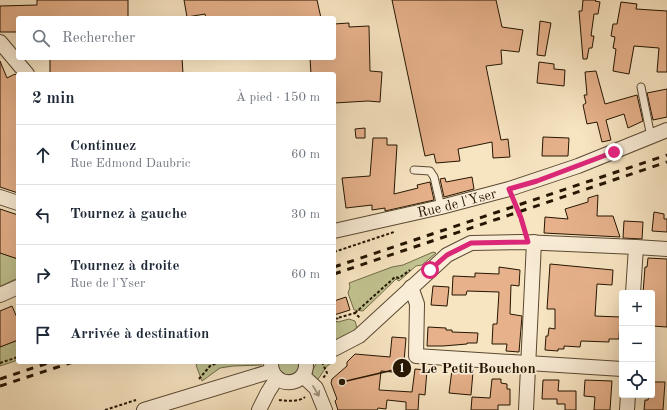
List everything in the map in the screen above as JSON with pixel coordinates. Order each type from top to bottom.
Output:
[{"type":"street","points":[[0,42],[25,72]]},
{"type":"street","name":"Rue de l'Yser","points":[[336,231],[441,207],[509,189],[578,166],[667,130]]},
{"type":"street","points":[[0,197],[16,202]]},
{"type":"street","points":[[526,410],[531,242]]},
{"type":"street","points":[[336,348],[359,336],[447,255],[471,243],[531,242],[667,249]]},
{"type":"street","points":[[633,290],[636,247]]},
{"type":"street","points":[[411,287],[417,304],[416,356],[619,369]]},
{"type":"street","points":[[0,295],[16,288]]},
{"type":"street","points":[[274,370],[287,382],[293,382],[303,376],[307,368],[306,364]]},
{"type":"street","points":[[144,410],[173,405],[274,370]]},
{"type":"street","points":[[259,410],[268,392],[274,370]]},
{"type":"street","points":[[303,376],[316,388],[325,410]]},
{"type":"street","points":[[627,410],[628,398]]},
{"type":"lane","points":[[641,87],[651,137]]},
{"type":"lane","points":[[414,170],[430,171],[434,176],[441,207]]},
{"type":"path","points":[[509,189],[531,242]]},
{"type":"path","points":[[336,319],[355,313],[395,277],[399,278],[418,263],[428,272]]},
{"type":"path","points":[[355,313],[369,327]]},
{"type":"path","points":[[336,321],[339,318]]},
{"type":"path","points":[[0,363],[16,358]]},
{"type":"green space","points":[[433,252],[436,253],[422,265],[416,266],[399,281],[396,279],[363,311],[354,310],[348,293],[350,287],[349,283],[392,267],[403,265]]},
{"type":"green space","points":[[1,253],[16,258],[16,279],[1,286],[0,284]]},
{"type":"green space","points":[[349,319],[355,321],[357,328],[345,339],[336,339],[336,322]]},
{"type":"green space","points":[[16,341],[16,361],[0,366],[0,347]]},
{"type":"green space","points":[[262,364],[220,368],[202,381],[196,365]]},
{"type":"green space","points":[[278,364],[299,364],[299,368],[294,374],[285,375],[279,370]]},
{"type":"green space","points":[[316,364],[330,364],[316,382],[312,377],[312,371]]},
{"type":"building","points":[[37,0],[128,0],[128,16],[16,16],[16,32],[0,32],[0,6],[37,5]]},
{"type":"building","points":[[184,0],[317,0],[321,16],[206,16],[205,14],[187,16]]},
{"type":"building","points":[[392,0],[496,0],[502,27],[523,30],[519,52],[501,50],[502,64],[486,66],[501,140],[508,139],[510,157],[493,158],[492,142],[458,149],[460,161],[436,163],[434,154],[425,156]]},
{"type":"building","points":[[583,0],[596,0],[595,1],[600,2],[598,14],[594,14],[591,36],[594,36],[592,48],[589,48],[587,59],[583,59],[579,11],[582,11]]},
{"type":"building","points":[[621,2],[637,4],[636,9],[667,11],[667,72],[657,72],[659,48],[634,46],[629,74],[613,71],[616,49],[613,48],[615,37],[611,36],[613,24],[617,24]]},
{"type":"building","points":[[540,21],[551,23],[545,56],[537,55]]},
{"type":"building","points":[[349,23],[349,27],[369,26],[370,71],[382,72],[380,102],[368,101],[336,103],[336,72],[311,72],[310,60],[336,60],[336,24]]},
{"type":"building","points":[[50,60],[182,60],[183,72],[50,72]]},
{"type":"building","points":[[0,61],[7,78],[15,74],[16,75],[16,192],[0,187]]},
{"type":"building","points":[[539,62],[554,64],[554,69],[565,70],[564,86],[537,83]]},
{"type":"building","points":[[596,71],[605,104],[637,95],[643,121],[628,128],[624,114],[606,120],[611,140],[602,142],[597,122],[587,124],[583,105],[586,103],[584,95],[587,95],[585,72]]},
{"type":"building","points":[[667,89],[667,117],[653,120],[647,93]]},
{"type":"building","points":[[365,128],[365,138],[356,138],[355,129]]},
{"type":"building","points":[[543,137],[569,138],[568,156],[542,156]]},
{"type":"building","points":[[373,138],[387,138],[387,145],[397,145],[394,194],[418,188],[417,185],[430,182],[434,200],[385,211],[385,208],[372,210],[372,205],[346,208],[342,178],[370,176]]},
{"type":"building","points":[[472,177],[474,189],[444,197],[440,179],[445,178],[446,182]]},
{"type":"building","points":[[598,195],[597,216],[613,216],[620,237],[544,233],[545,217],[568,219],[565,209],[588,202],[588,198]]},
{"type":"building","points":[[0,209],[16,214],[16,258],[0,253]]},
{"type":"building","points":[[654,212],[664,214],[664,219],[667,219],[667,232],[652,231]]},
{"type":"building","points":[[624,221],[643,222],[642,239],[623,238]]},
{"type":"building","points":[[648,258],[667,259],[667,327],[655,326],[655,290],[643,290],[645,267],[647,267]]},
{"type":"building","points":[[550,264],[613,270],[612,285],[597,284],[595,316],[619,317],[619,339],[609,339],[609,342],[581,341],[580,347],[564,346],[564,349],[558,349],[558,351],[545,350],[546,336],[548,336],[549,328],[555,329],[555,309],[547,309]]},
{"type":"building","points":[[499,267],[520,270],[519,286],[511,285],[510,314],[522,316],[519,352],[506,351],[507,344],[492,344],[493,324],[497,324],[499,292],[467,291],[466,295],[452,295],[453,276],[475,277],[475,273],[499,274]]},
{"type":"building","points":[[433,286],[449,287],[447,306],[431,305]]},
{"type":"building","points":[[346,297],[350,310],[336,314],[336,300]]},
{"type":"building","points":[[12,306],[16,315],[16,341],[0,347],[0,311]]},
{"type":"building","points":[[428,327],[446,328],[446,330],[452,330],[452,332],[478,333],[477,343],[427,346]]},
{"type":"building","points":[[392,337],[406,338],[403,373],[381,371],[379,390],[412,392],[415,369],[427,370],[425,395],[419,394],[418,410],[406,410],[406,402],[387,400],[386,409],[338,410],[335,401],[337,399],[331,383],[332,379],[347,366],[347,362],[355,354],[390,357]]},
{"type":"building","points":[[452,370],[473,372],[471,395],[449,393]]},
{"type":"building","points":[[492,379],[501,379],[501,383],[507,384],[507,389],[510,389],[510,405],[498,405],[498,410],[471,410],[472,397],[490,398]]},
{"type":"building","points":[[543,380],[559,380],[558,391],[576,391],[576,410],[565,410],[565,404],[557,404],[557,399],[542,399]]},
{"type":"building","points":[[585,380],[612,381],[610,410],[594,410],[595,397],[584,396]]},
{"type":"building","points":[[655,382],[665,382],[663,410],[644,410],[645,400],[648,400],[648,398],[655,398]]},
{"type":"railway","points":[[336,266],[667,155]]},
{"type":"railway","points":[[336,273],[667,162]]},
{"type":"railway","points":[[0,379],[45,364]]},
{"type":"railway","points":[[0,386],[67,364]]},
{"type":"place","name":"Le Petit Bouchon","points":[[342,382]]},
{"type":"route","points":[[430,270],[447,255],[471,243],[528,242],[521,218],[509,189],[537,181],[614,152]]}]
